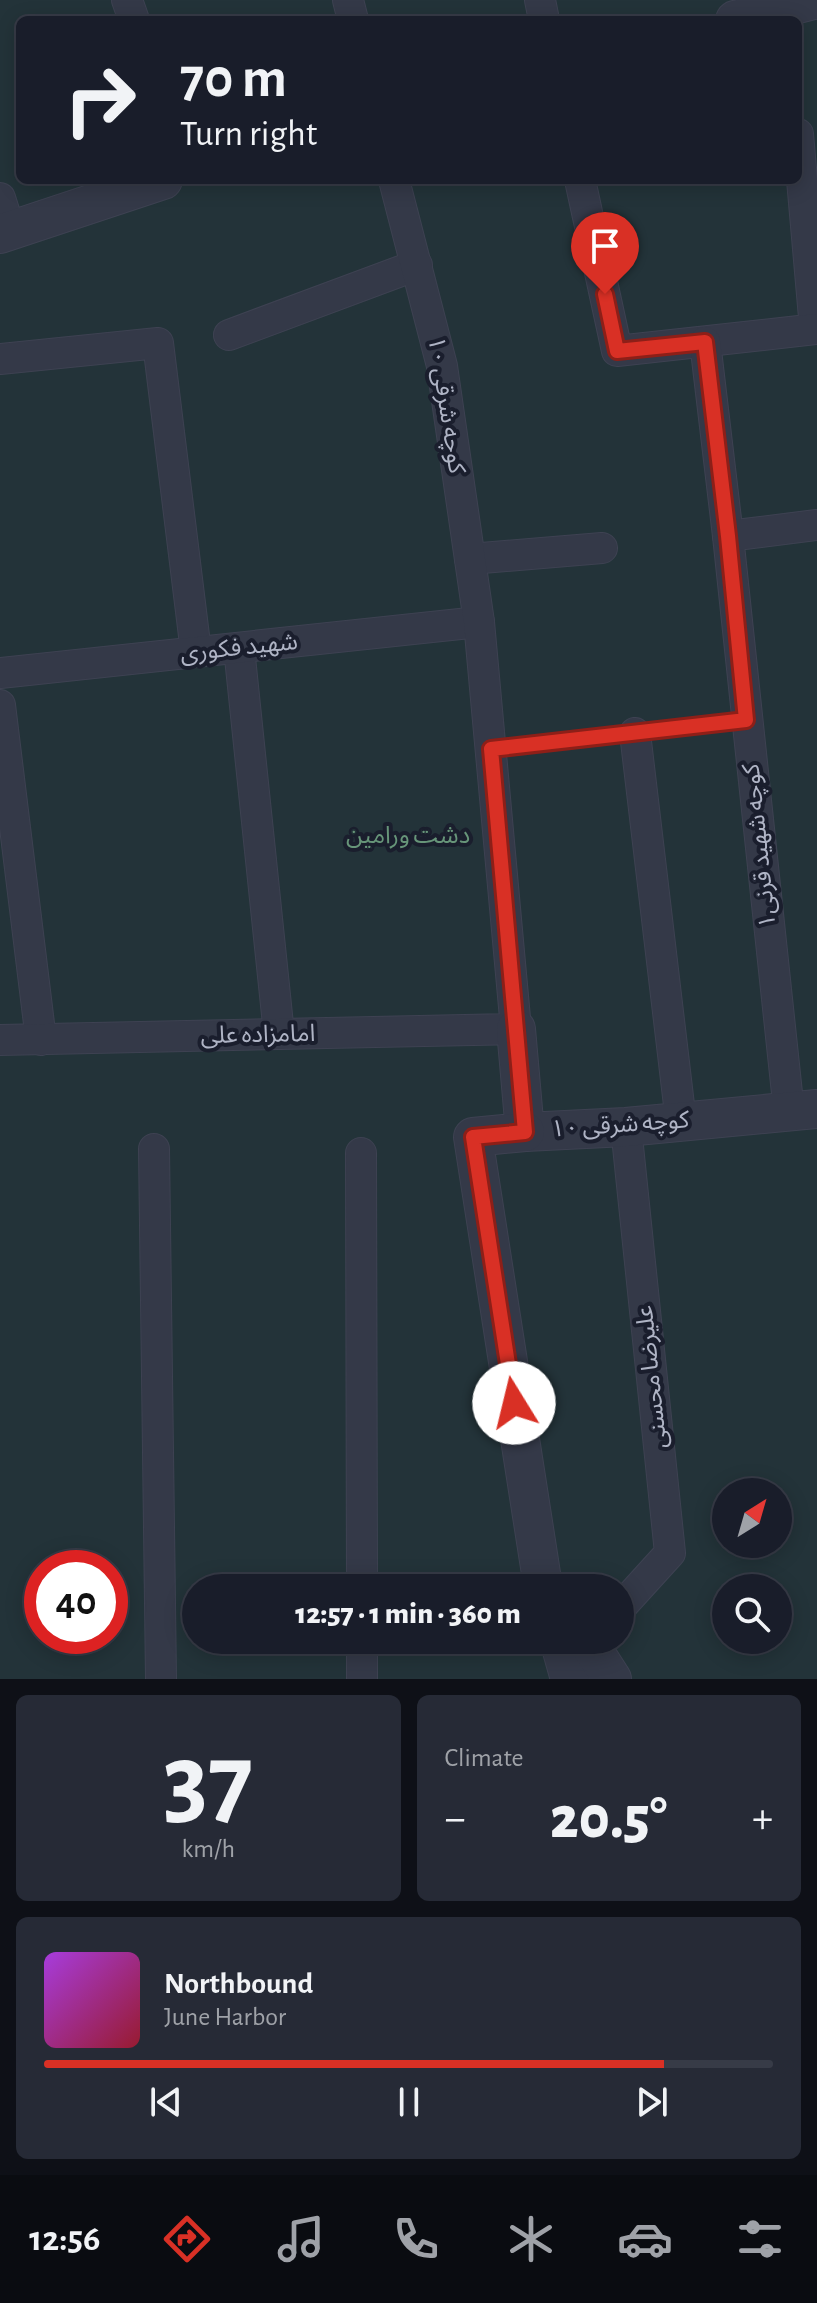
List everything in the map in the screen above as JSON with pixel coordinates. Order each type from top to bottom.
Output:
[{"type":"street","points":[[753,16],[799,6]]},
{"type":"street","points":[[581,184],[617,351],[816,329],[802,177]]},
{"type":"street","points":[[3,221],[147,184]]},
{"type":"street","name":"کوچه شرقی ۱۰","points":[[395,184],[440,354],[470,559],[491,749],[525,1132],[626,1127],[803,1110]]},
{"type":"street","points":[[229,335],[417,265]]},
{"type":"street","name":"کوچه شهید قرنی۱","points":[[705,342],[746,720],[803,1110]]},
{"type":"street","points":[[0,359],[158,343],[196,652]]},
{"type":"street","points":[[728,536],[817,525]]},
{"type":"street","points":[[470,559],[602,548]]},
{"type":"street","name":"شهید فکوری","points":[[0,673],[196,652],[479,628]]},
{"type":"street","points":[[239,648],[279,1034]]},
{"type":"street","points":[[0,705],[41,1040]]},
{"type":"street","points":[[635,733],[681,1122]]},
{"type":"street","name":"امامزاده علی","points":[[0,1040],[516,1029]]},
{"type":"street","name":"علیرضا محسنی","points":[[626,1127],[670,1553],[634,1593]]},
{"type":"street","points":[[525,1132],[473,1137],[542,1574]]},
{"type":"street","points":[[154,1149],[161,1679]]},
{"type":"street","points":[[361,1153],[362,1574]]},
{"type":"street","points":[[362,1654],[362,1679]]},
{"type":"street","points":[[581,1654],[612,1679]]},
{"type":"lane","points":[[491,749],[746,720]]},
{"type":"green space","name":"دشت ورامین","points":[[0,0],[817,0],[817,1679],[0,1679]]},
{"type":"route","points":[[514,1403],[473,1137],[525,1132],[491,749],[746,720],[705,342],[617,351],[605,294]]}]
